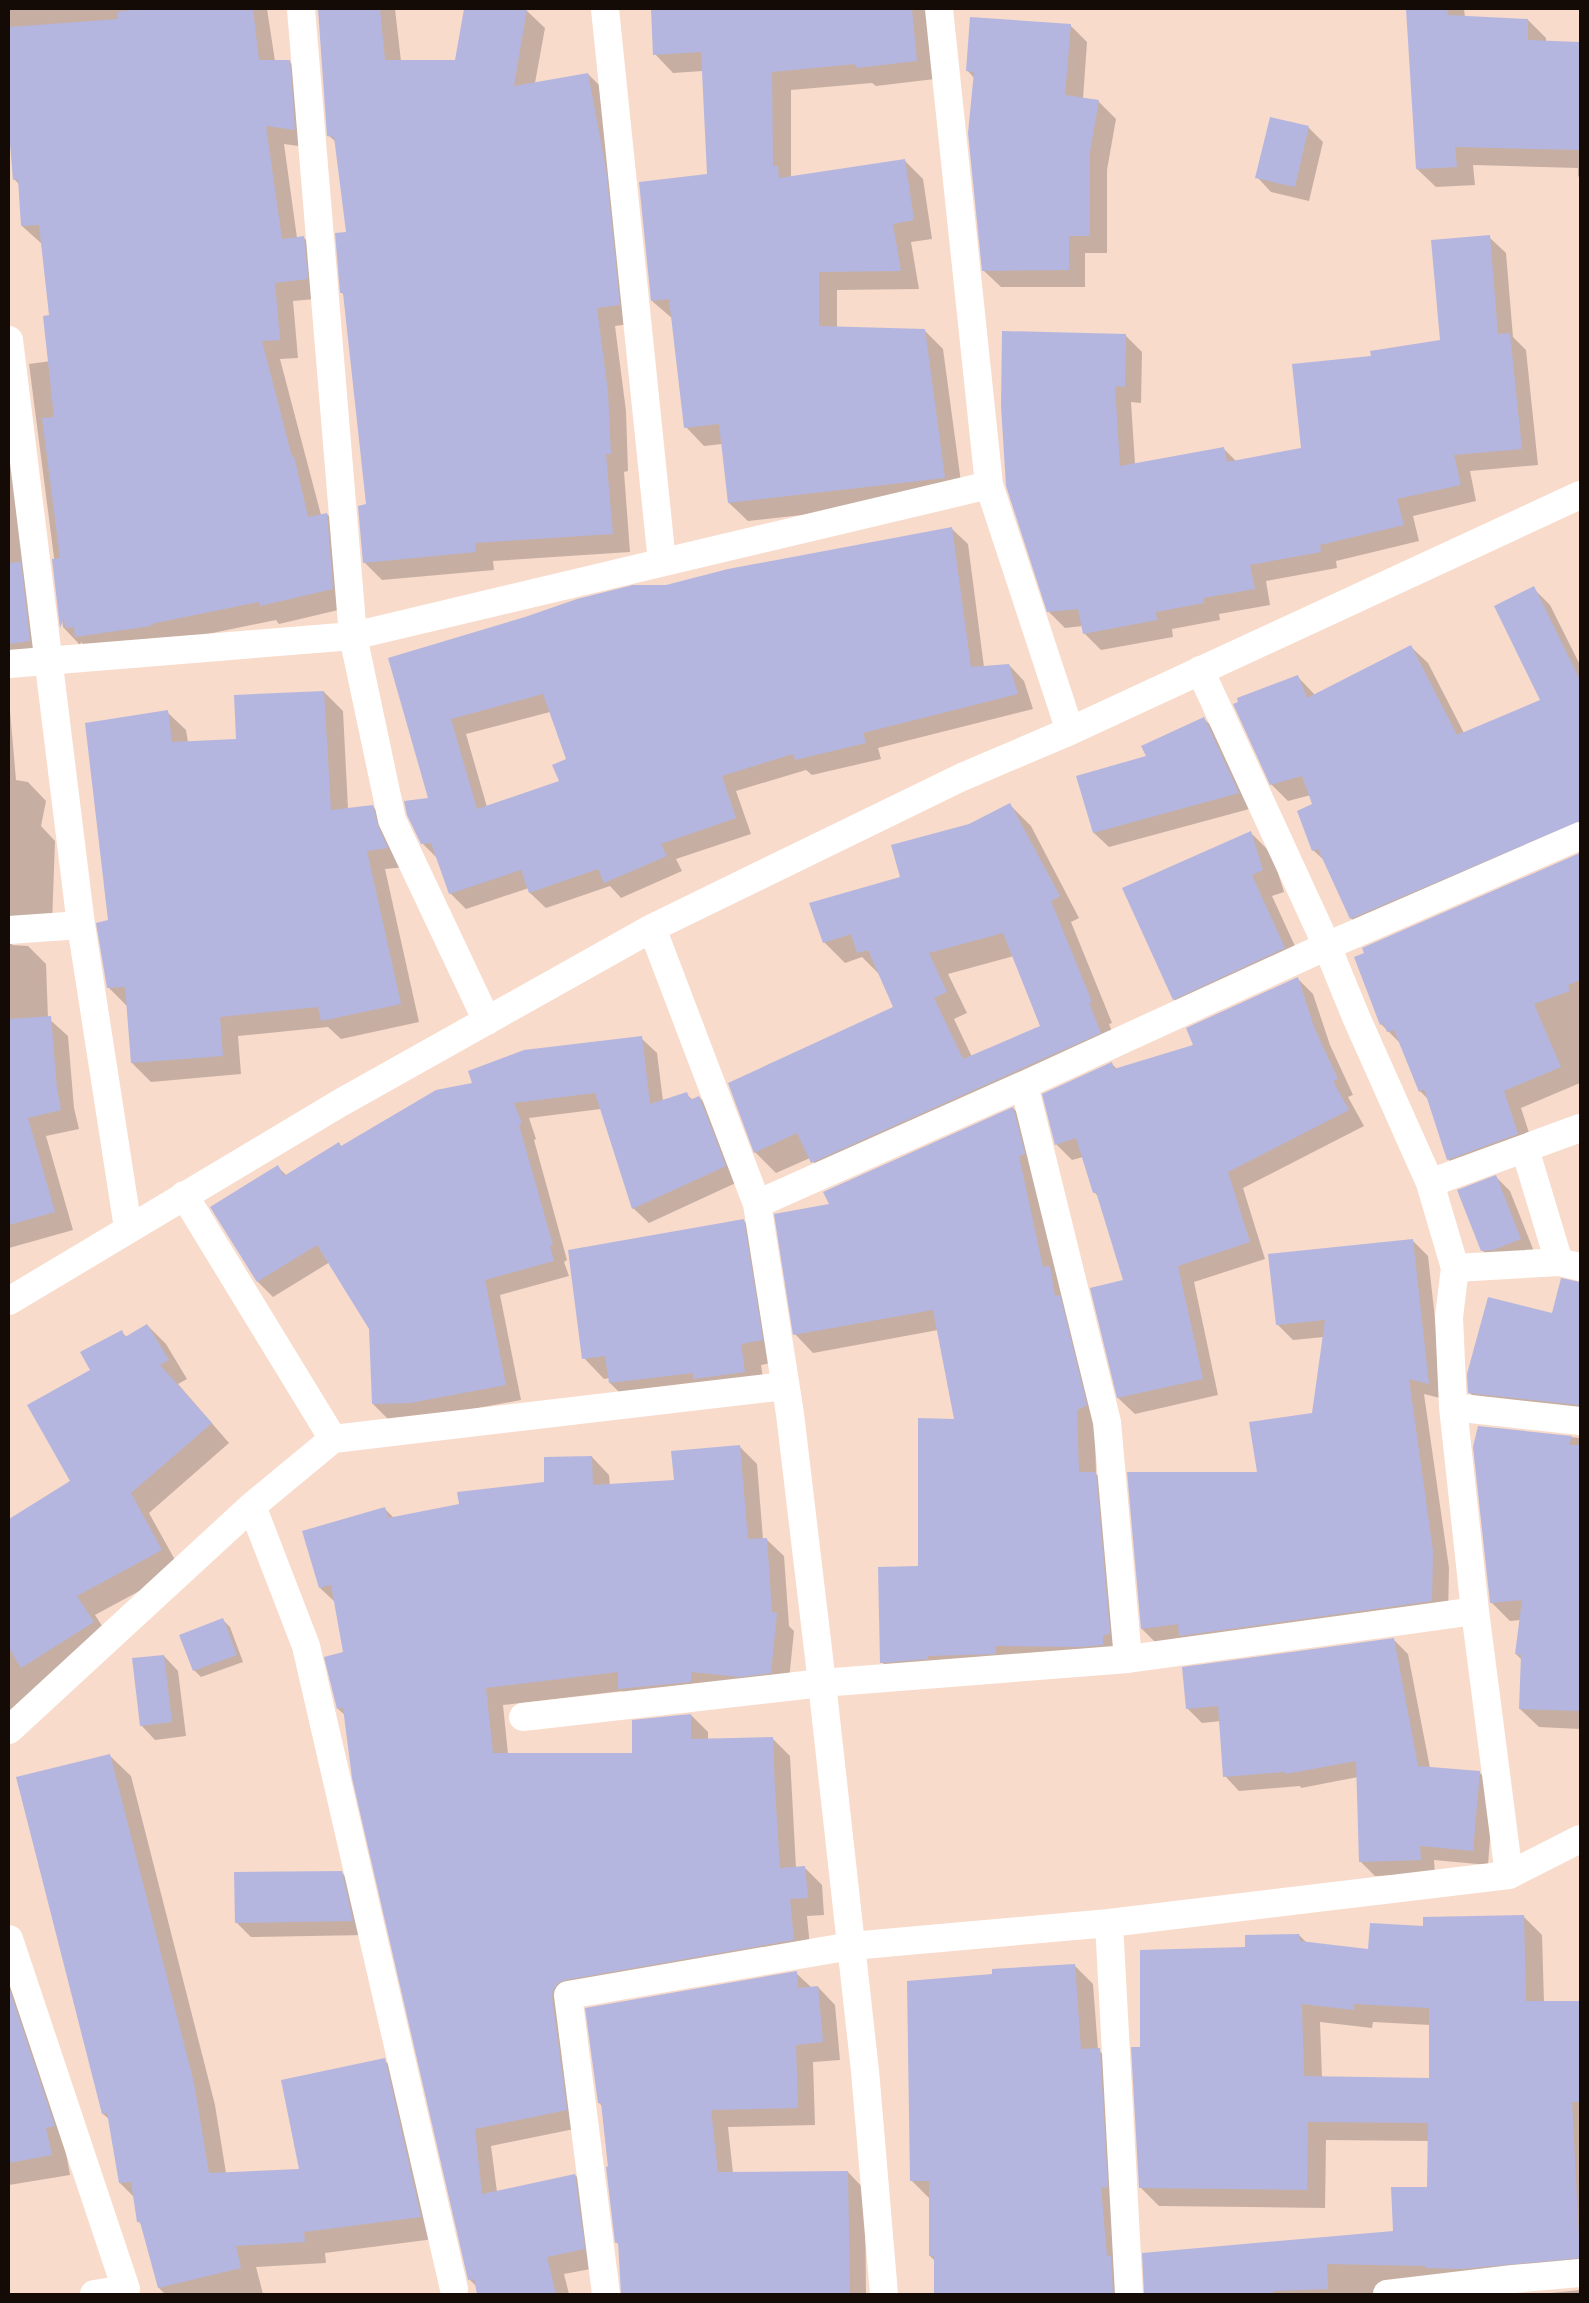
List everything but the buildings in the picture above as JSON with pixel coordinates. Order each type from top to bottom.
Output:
[{"type":"street","points":[[301,9],[353,636],[392,820],[487,1021]]},
{"type":"street","points":[[605,9],[662,562]]},
{"type":"street","points":[[939,9],[989,485],[1070,731]]},
{"type":"street","points":[[9,340],[14,422],[50,660],[81,925],[128,1228]]},
{"type":"street","points":[[9,664],[353,636],[989,485]]},
{"type":"street","points":[[9,1302],[128,1228],[340,1103],[652,928],[962,777],[1070,731],[1580,495]]},
{"type":"street","points":[[1200,670],[1327,946],[1356,1017],[1430,1183],[1455,1268],[1449,1317],[1453,1407],[1475,1611],[1509,1875]]},
{"type":"street","points":[[757,1204],[1024,1085],[1327,946],[1580,836]]},
{"type":"street","points":[[9,930],[81,925]]},
{"type":"street","points":[[652,928],[757,1204],[785,1386],[822,1683],[865,2071],[884,2294]]},
{"type":"street","points":[[1024,1085],[1106,1422],[1128,1659]]},
{"type":"street","points":[[1430,1183],[1580,1128]]},
{"type":"street","points":[[1455,1268],[1570,1264],[1526,1149]]},
{"type":"street","points":[[184,1196],[333,1439]]},
{"type":"street","points":[[9,1730],[252,1506],[333,1439],[785,1386]]},
{"type":"street","points":[[1453,1407],[1580,1421]]},
{"type":"street","points":[[252,1506],[306,1646],[454,2289]]},
{"type":"street","points":[[523,1718],[822,1683],[1128,1659],[1475,1611]]},
{"type":"street","points":[[606,2294],[568,1995],[851,1946],[1109,1923],[1509,1875],[1580,1839]]},
{"type":"street","points":[[1109,1923],[1129,2294]]},
{"type":"street","points":[[9,1939],[126,2290],[94,2294]]},
{"type":"street","points":[[1387,2294],[1580,2273]]}]
